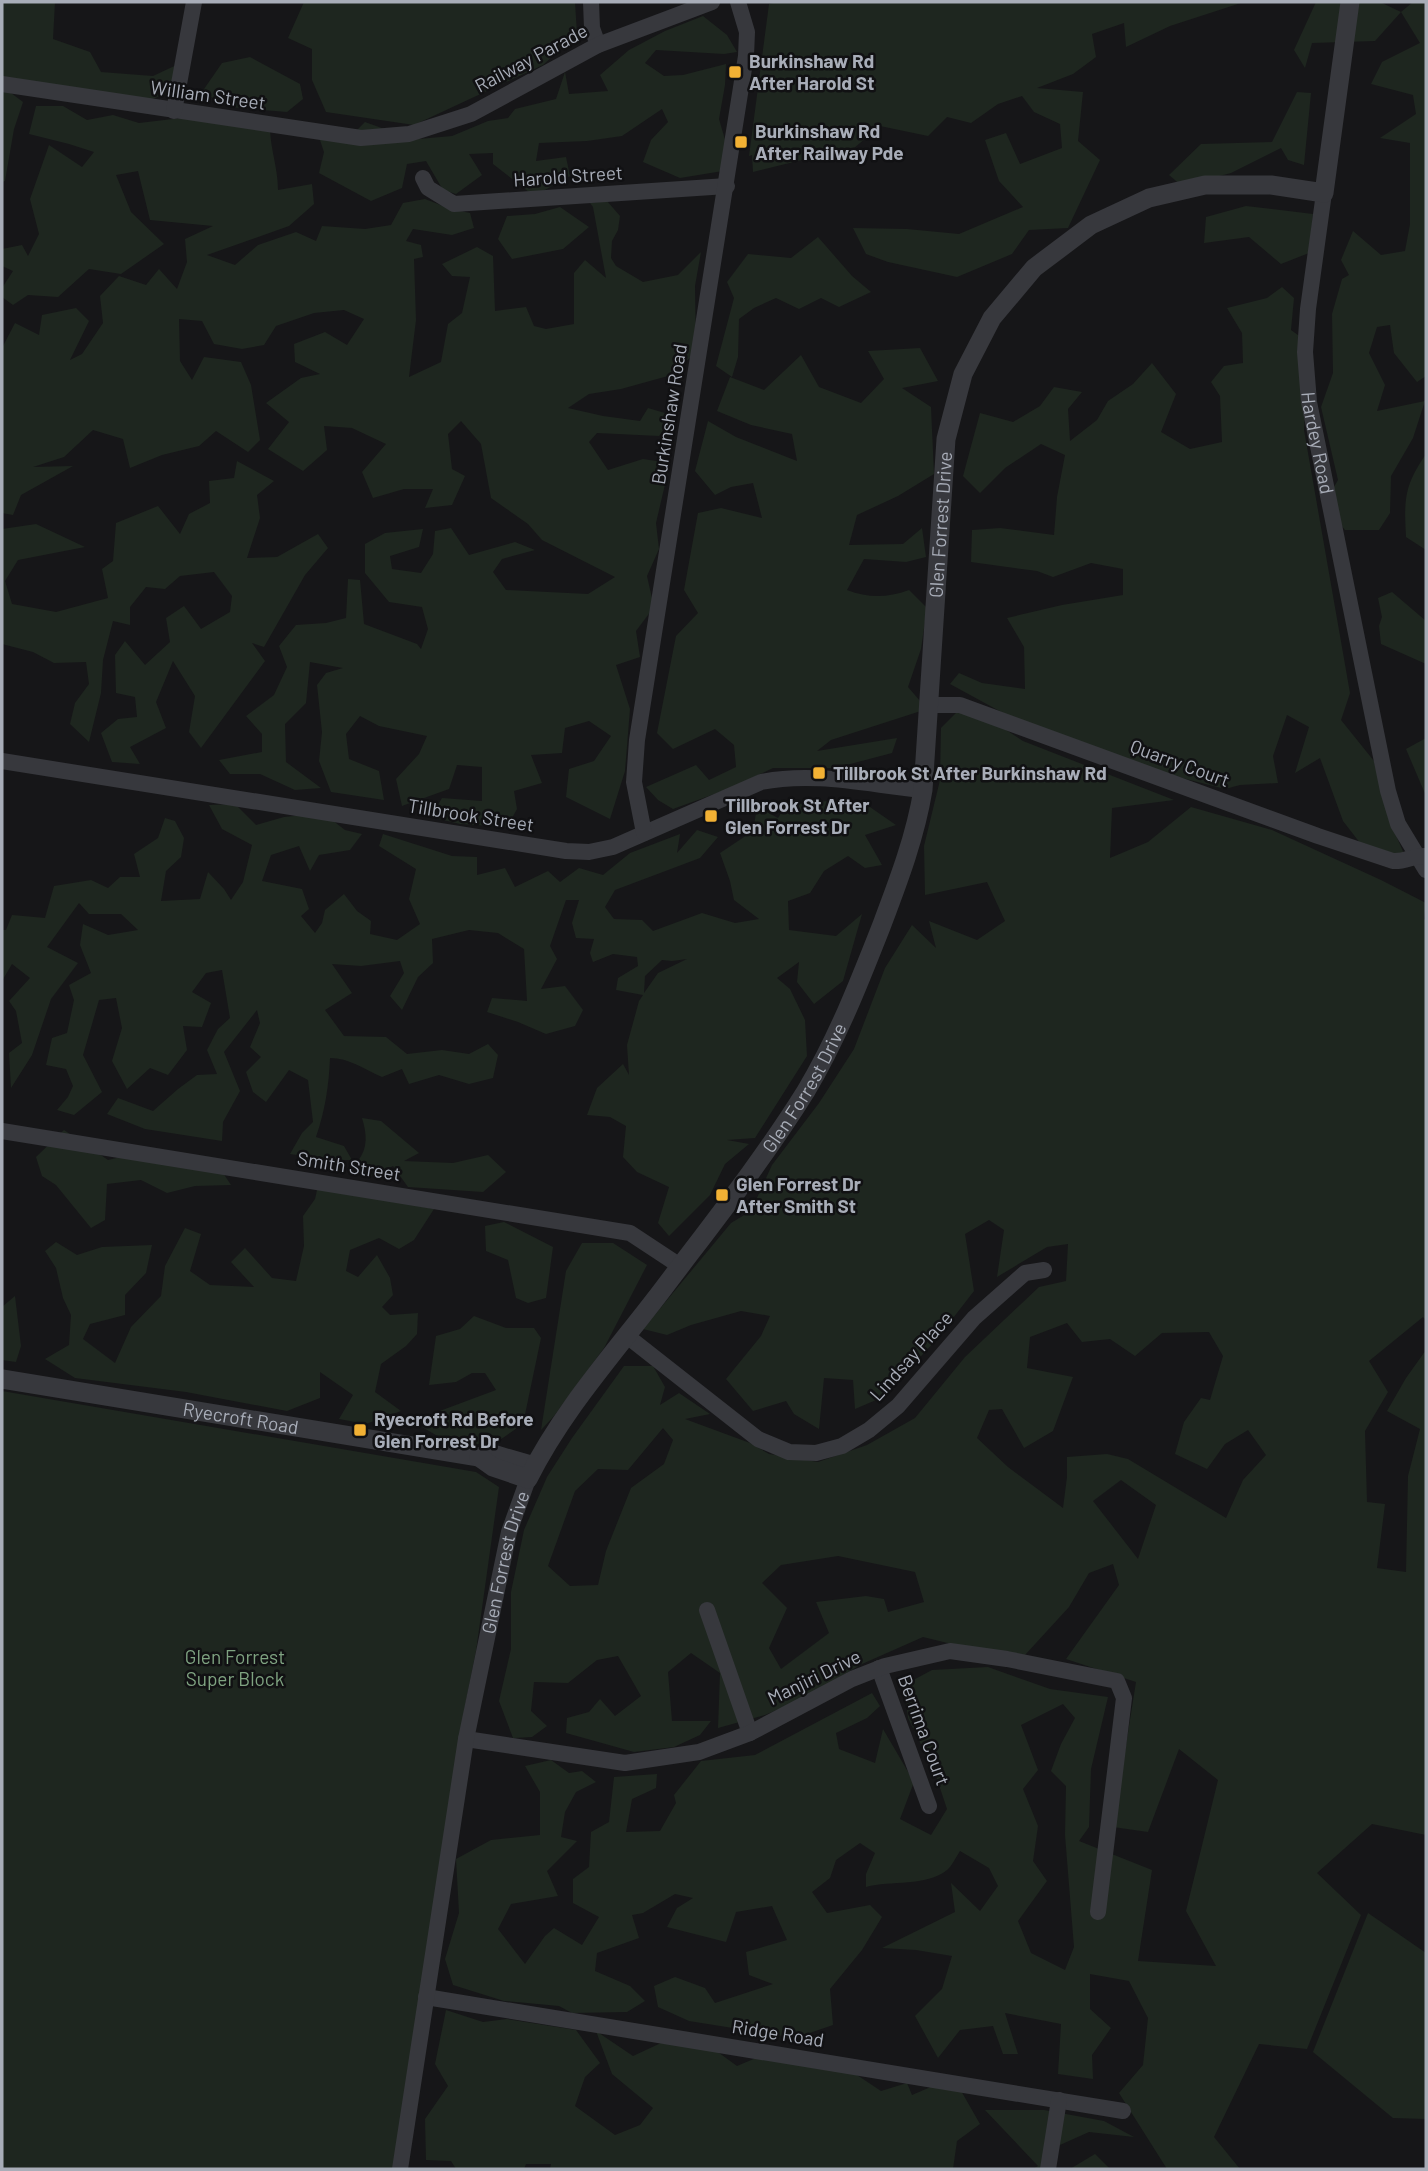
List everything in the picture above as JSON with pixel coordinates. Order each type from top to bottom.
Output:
[{"type":"street","points":[[174,111],[194,2]]},
{"type":"street","points":[[591,2],[592,28],[598,45]]},
{"type":"street","name":"Railway Parade","points":[[409,134],[471,114],[598,45],[712,2]]},
{"type":"street","name":"Burkinshaw Road","points":[[644,833],[634,782],[637,740],[746,57],[747,32],[738,2]]},
{"type":"street","name":"Hardey Road","points":[[1350,2],[1308,309],[1305,352],[1309,402],[1388,791],[1398,824],[1421,856],[1426,870]]},
{"type":"street","name":"William Street","points":[[2,84],[361,138],[409,134]]},
{"type":"street","name":"Harold Street","points":[[423,178],[428,188],[454,204],[727,186]]},
{"type":"street","name":"Glen Forrest Drive","points":[[400,2169],[466,1739],[509,1532],[531,1472],[578,1396],[627,1336],[765,1153],[806,1090],[836,1035],[910,848],[923,790],[946,439],[963,374],[992,318],[1034,268],[1091,225],[1149,198],[1205,185],[1271,185],[1324,192]]},
{"type":"street","name":"Quarry Court","points":[[929,705],[960,705],[1393,861],[1404,862],[1421,856]]},
{"type":"street","name":"Tillbrook Street","points":[[2,761],[566,851],[589,852],[613,848],[761,782],[784,778],[850,780],[923,790]]},
{"type":"street","name":"Smith Street","points":[[2,1131],[630,1233],[680,1266]]},
{"type":"street","name":"Lindsay Place","points":[[627,1336],[758,1439],[789,1451],[816,1453],[842,1446],[869,1430],[898,1406],[974,1318],[1025,1273],[1044,1270]]},
{"type":"street","name":"Ryecroft Road","points":[[2,1379],[480,1457],[496,1455],[531,1472]]},
{"type":"street","points":[[706,1610],[750,1733]]},
{"type":"street","name":"Manjiri Drive","points":[[466,1739],[625,1763],[699,1752],[750,1733],[852,1679],[879,1668],[950,1651],[1007,1659],[1117,1681],[1124,1698],[1098,1912]]},
{"type":"street","name":"Berrima Court","points":[[879,1668],[929,1806]]},
{"type":"street","name":"Ridge Road","points":[[426,1997],[1122,2111]]},
{"type":"street","points":[[1048,2169],[1059,2100]]},
{"type":"green space","points":[[2,2],[55,2],[53,39],[90,52],[101,72],[153,76],[185,61],[180,88],[145,102],[2,77]]},
{"type":"green space","points":[[304,2],[575,2],[577,34],[543,65],[414,125],[326,112],[312,80],[312,49],[288,38]]},
{"type":"green space","points":[[1244,2],[1170,26],[1126,47],[1124,23],[1092,34],[1096,57],[1073,74],[1037,88],[1083,92],[1078,141],[1100,160],[1068,228],[1029,230],[1012,254],[957,277],[888,262],[866,254],[853,228],[959,234],[1023,207],[999,181],[985,140],[1006,133],[1020,164],[1062,148],[1060,124],[1034,112],[1022,96],[998,104],[971,123],[947,117],[928,136],[880,126],[840,160],[814,157],[753,172],[752,155],[749,156],[769,4]]},
{"type":"green space","points":[[1316,2],[1380,2],[1401,12],[1375,41],[1312,43],[1305,68],[1294,50]]},
{"type":"green space","points":[[1413,2],[1426,2],[1426,376],[1417,382],[1394,353],[1390,325],[1377,327],[1369,353],[1385,385],[1377,411],[1425,401],[1413,438],[1391,476],[1390,513],[1379,530],[1345,530],[1324,504],[1338,480],[1321,407],[1333,373],[1332,314],[1342,279],[1349,275],[1341,260],[1353,231],[1381,255],[1405,251],[1410,224],[1410,143],[1380,138],[1416,114],[1413,95],[1371,84],[1382,62],[1420,43],[1401,12]]},
{"type":"green space","points":[[703,16],[727,35],[737,52],[724,54],[656,50],[645,63],[664,76],[683,75],[726,64],[719,119],[728,150],[729,170],[680,178],[643,162],[651,140],[668,122],[662,109],[622,136],[539,143],[536,161],[566,157],[570,176],[534,196],[493,164],[493,153],[469,154],[482,175],[456,194],[443,190],[426,161],[407,164],[402,188],[371,201],[319,173],[324,152],[319,137],[355,132],[365,122],[407,140],[452,136],[488,121],[508,118],[515,109],[556,99],[565,72],[569,94],[608,91],[600,75],[629,50],[665,31]]},
{"type":"green space","points":[[250,57],[300,84],[303,99],[287,112],[229,107],[202,92],[222,63]]},
{"type":"green space","points":[[2,89],[23,102],[14,129],[5,181],[2,182]]},
{"type":"green space","points":[[1297,92],[1311,93],[1304,165],[1288,160],[1281,148],[1231,173],[1182,186],[1169,175],[1201,144],[1272,142]]},
{"type":"green space","points":[[36,106],[63,106],[87,120],[113,115],[139,123],[198,116],[270,130],[278,190],[312,184],[314,204],[289,226],[207,255],[235,265],[258,245],[296,232],[316,241],[322,226],[365,229],[391,225],[403,203],[425,199],[470,213],[474,228],[452,235],[413,229],[406,241],[421,245],[423,257],[414,259],[416,320],[409,377],[441,362],[448,324],[462,313],[470,277],[452,276],[442,264],[477,247],[493,256],[495,311],[526,307],[534,326],[546,329],[574,324],[574,273],[585,260],[606,278],[590,203],[607,201],[620,216],[618,230],[612,241],[611,258],[616,266],[643,282],[678,275],[701,252],[695,286],[696,353],[668,376],[621,389],[589,394],[568,408],[640,421],[648,408],[675,416],[659,436],[597,433],[589,442],[608,470],[643,459],[670,463],[656,523],[659,549],[647,576],[654,607],[636,631],[640,657],[616,665],[630,709],[625,771],[610,819],[566,797],[569,769],[594,761],[611,736],[589,721],[565,728],[562,753],[531,755],[542,783],[514,791],[517,809],[507,827],[460,824],[431,817],[442,798],[482,801],[482,767],[457,765],[449,789],[402,806],[396,779],[419,754],[427,736],[379,726],[360,716],[346,734],[349,759],[379,771],[384,800],[331,792],[319,761],[322,732],[317,685],[326,673],[343,668],[310,662],[306,703],[285,724],[286,762],[321,788],[295,790],[260,774],[230,774],[219,760],[262,752],[262,734],[246,716],[274,695],[287,667],[279,646],[296,625],[326,623],[346,618],[348,579],[360,580],[364,624],[417,644],[421,649],[428,629],[422,607],[389,602],[365,573],[365,544],[385,533],[423,529],[419,547],[390,556],[392,569],[421,573],[433,554],[435,531],[451,528],[469,555],[515,542],[535,550],[502,559],[493,572],[506,590],[588,594],[615,577],[542,540],[528,524],[491,498],[481,444],[461,421],[448,434],[452,469],[465,476],[452,505],[425,508],[433,489],[404,489],[373,498],[362,472],[386,444],[352,428],[324,426],[327,450],[303,471],[268,449],[289,422],[266,403],[301,378],[320,374],[295,362],[294,344],[325,332],[347,345],[364,319],[344,310],[314,313],[276,326],[264,345],[242,349],[214,344],[202,321],[179,319],[180,361],[192,380],[204,357],[241,362],[251,385],[260,440],[248,452],[216,431],[199,446],[162,455],[130,468],[123,439],[93,430],[64,457],[33,467],[73,466],[21,495],[13,515],[2,513],[2,348],[15,323],[39,335],[42,315],[76,308],[89,321],[70,360],[82,354],[103,323],[100,296],[119,276],[146,285],[159,269],[177,289],[187,262],[185,239],[213,226],[150,220],[138,171],[116,175],[131,212],[164,244],[121,274],[89,269],[58,297],[28,295],[13,305],[2,297],[2,288],[13,271],[2,266],[2,249],[22,245],[28,256],[39,234],[30,199],[49,145],[82,167],[94,152],[29,134]]},
{"type":"green space","points":[[1246,206],[1313,214],[1309,253],[1281,264],[1249,237],[1204,243],[1206,217]]},
{"type":"green space","points":[[560,207],[589,227],[563,249],[512,259],[498,239],[507,216],[535,214]]},
{"type":"green space","points":[[818,237],[852,276],[871,292],[839,307],[821,298],[799,309],[776,298],[754,308],[739,319],[738,357],[732,377],[716,366],[734,298],[727,282],[748,254],[791,258]]},
{"type":"green space","points":[[1282,287],[1294,298],[1291,330],[1309,343],[1304,430],[1350,693],[1341,720],[1374,761],[1388,817],[1405,856],[1367,852],[1343,821],[1320,758],[1295,773],[1309,727],[1287,715],[1273,756],[1278,783],[1240,785],[1225,789],[1131,765],[1016,720],[950,684],[959,673],[982,683],[1025,689],[1024,647],[1007,618],[1123,595],[1123,569],[1091,563],[1053,577],[1037,571],[971,562],[972,530],[1000,528],[1054,535],[1057,497],[1065,455],[1041,444],[1005,468],[980,493],[963,476],[980,413],[1013,422],[1040,406],[1054,387],[1082,392],[1068,409],[1070,441],[1097,420],[1108,401],[1133,384],[1152,363],[1176,394],[1161,432],[1190,449],[1222,442],[1220,396],[1211,382],[1224,366],[1243,363],[1242,333],[1227,308],[1267,298]]},
{"type":"green space","points":[[920,348],[938,381],[902,388],[931,407],[934,474],[898,496],[857,515],[849,545],[903,544],[922,528],[926,557],[906,562],[864,559],[847,590],[878,596],[909,590],[927,608],[921,649],[908,687],[927,709],[831,740],[817,751],[897,738],[892,753],[835,768],[773,768],[731,788],[673,809],[658,800],[646,787],[696,765],[709,780],[736,767],[734,745],[715,729],[673,749],[657,733],[676,636],[698,613],[684,590],[698,513],[721,508],[762,518],[753,483],[731,487],[715,495],[695,471],[708,421],[736,437],[797,461],[792,434],[751,425],[717,411],[730,377],[764,390],[801,355],[819,387],[861,403],[884,379],[868,351]]},
{"type":"green space","points":[[1426,454],[1426,550],[1406,537],[1405,512],[1409,484]]},
{"type":"green space","points":[[237,461],[274,481],[257,495],[260,518],[247,558],[277,557],[318,534],[328,548],[305,575],[264,647],[252,643],[265,661],[201,748],[189,732],[195,696],[173,661],[156,702],[166,728],[130,747],[140,764],[112,762],[101,733],[118,719],[137,717],[135,697],[116,693],[115,655],[125,641],[145,665],[170,642],[166,618],[184,606],[201,629],[230,612],[232,596],[214,572],[180,576],[165,589],[146,587],[130,607],[130,625],[113,621],[103,660],[101,693],[89,742],[70,724],[75,703],[89,684],[86,662],[54,663],[33,652],[2,644],[2,529],[36,524],[85,547],[18,560],[5,581],[12,604],[56,612],[108,598],[102,569],[113,561],[116,523],[158,506],[180,534],[189,514],[210,503],[209,481],[234,478]]},
{"type":"green space","points":[[1392,592],[1426,621],[1426,664],[1381,644],[1379,626],[1382,617],[1378,598]]},
{"type":"green space","points":[[962,707],[973,708],[1023,741],[1174,800],[1112,808],[1110,858],[1148,842],[1191,807],[1272,830],[1426,903],[1426,1320],[1423,1317],[1369,1361],[1388,1392],[1365,1431],[1367,1502],[1385,1504],[1377,1568],[1406,1572],[1408,1476],[1420,1429],[1387,1411],[1426,1350],[1426,1835],[1372,1824],[1317,1873],[1361,1915],[1307,2049],[1259,2044],[1214,2137],[1240,2169],[1167,2169],[1119,2093],[1143,2065],[1148,2018],[1129,1981],[1090,1974],[1090,2009],[1111,2028],[1092,2055],[1093,2079],[1058,2074],[1061,2024],[1005,2013],[1018,2054],[1003,2054],[993,2026],[960,2030],[938,2058],[915,2016],[942,1989],[952,1956],[882,1948],[955,1912],[951,1883],[980,1911],[998,1886],[989,1868],[960,1851],[949,1868],[929,1879],[866,1887],[866,1874],[875,1853],[860,1843],[836,1860],[830,1878],[812,1892],[827,1913],[870,1905],[882,1917],[862,1950],[830,1989],[833,2025],[795,2038],[689,2021],[658,2007],[654,1986],[675,1977],[705,1988],[715,2003],[773,1984],[749,1975],[746,1952],[787,1940],[772,1906],[736,1912],[726,1942],[667,1927],[677,1908],[693,1898],[675,1894],[643,1913],[632,1915],[639,1938],[597,1953],[595,1971],[630,1986],[645,2001],[627,2012],[572,2013],[559,2006],[504,2001],[453,1985],[445,1959],[459,1913],[456,1859],[491,1840],[540,1835],[540,1792],[525,1766],[551,1760],[569,1773],[582,1771],[596,1782],[576,1792],[565,1812],[561,1837],[577,1841],[547,1871],[558,1896],[511,1904],[498,1929],[525,1964],[554,1928],[582,1945],[599,1917],[573,1903],[573,1879],[589,1867],[591,1832],[609,1822],[614,1777],[657,1774],[656,1788],[632,1799],[626,1832],[660,1831],[676,1803],[674,1795],[701,1761],[755,1755],[872,1693],[880,1706],[867,1718],[836,1733],[839,1749],[875,1763],[883,1729],[914,1782],[900,1819],[931,1835],[947,1809],[935,1773],[908,1718],[904,1685],[932,1670],[988,1667],[1050,1689],[1108,1697],[1091,1769],[1089,1827],[1079,1841],[1152,1870],[1138,1961],[1216,1966],[1186,1911],[1218,1780],[1179,1749],[1148,1832],[1113,1827],[1136,1682],[1066,1659],[1119,1585],[1113,1564],[1089,1573],[1069,1607],[1025,1655],[968,1648],[923,1637],[862,1664],[798,1701],[765,1715],[718,1728],[720,1673],[691,1653],[668,1672],[672,1721],[711,1721],[700,1735],[674,1747],[634,1752],[566,1733],[567,1718],[589,1712],[600,1699],[615,1716],[641,1696],[618,1656],[597,1660],[568,1683],[534,1682],[531,1711],[547,1726],[532,1737],[513,1738],[499,1701],[511,1649],[511,1592],[524,1530],[547,1477],[624,1366],[653,1366],[665,1387],[660,1405],[679,1393],[710,1414],[685,1419],[750,1443],[769,1454],[818,1462],[867,1445],[915,1418],[965,1357],[1039,1287],[1066,1281],[1068,1244],[1047,1247],[997,1277],[1004,1230],[989,1220],[965,1234],[974,1291],[936,1340],[883,1397],[855,1409],[853,1380],[824,1378],[819,1429],[794,1414],[786,1401],[753,1411],[726,1379],[761,1336],[770,1316],[741,1311],[691,1325],[667,1335],[643,1329],[731,1223],[751,1211],[772,1165],[819,1103],[854,1049],[885,968],[912,925],[936,948],[929,921],[977,940],[1005,921],[987,882],[925,895],[924,846],[940,780],[941,728]],"holes":[[[1067,1323],[1082,1342],[1110,1339],[1135,1356],[1162,1333],[1209,1332],[1223,1356],[1210,1400],[1201,1398],[1184,1422],[1175,1454],[1207,1469],[1225,1444],[1248,1430],[1266,1455],[1243,1480],[1226,1518],[1128,1459],[1107,1454],[1067,1457],[1063,1508],[1008,1467],[977,1438],[989,1410],[1002,1409],[1024,1448],[1053,1431],[1073,1377],[1027,1368],[1030,1337]],[[663,1428],[673,1440],[664,1464],[631,1488],[606,1551],[598,1585],[570,1586],[548,1566],[575,1491],[598,1469],[628,1470]],[[1121,1480],[1156,1505],[1138,1559],[1093,1501]],[[838,1556],[915,1572],[924,1602],[888,1612],[884,1599],[866,1596],[816,1602],[829,1633],[781,1669],[769,1648],[787,1608],[762,1583],[781,1565]],[[1063,1704],[1075,1718],[1051,1771],[1066,1786],[1065,1835],[1074,1947],[1065,1970],[1031,1953],[1018,1921],[1047,1881],[1033,1861],[1038,1826],[1023,1789],[1038,1770],[1021,1725]]]},
{"type":"green space","points":[[1426,738],[1426,796],[1406,749]]},
{"type":"green space","points":[[828,801],[867,805],[896,825],[865,835],[882,865],[865,868],[848,856],[824,871],[810,893],[788,901],[789,930],[836,936],[862,914],[843,981],[814,1004],[797,982],[799,962],[777,978],[790,989],[805,1020],[807,1056],[755,1138],[727,1140],[749,1144],[725,1164],[710,1195],[669,1236],[658,1223],[669,1187],[637,1172],[623,1157],[626,1126],[610,1117],[587,1115],[597,1088],[623,1064],[629,1075],[627,1045],[643,995],[616,990],[618,978],[638,966],[637,957],[613,954],[593,962],[590,953],[594,939],[576,938],[572,923],[579,900],[566,900],[550,946],[557,959],[541,989],[565,986],[583,1010],[575,1026],[546,1034],[487,1012],[492,998],[527,1001],[524,949],[498,933],[469,930],[432,939],[433,963],[418,977],[402,1010],[390,996],[404,973],[400,961],[361,966],[332,964],[352,993],[325,1010],[344,1036],[386,1037],[407,1054],[442,1050],[469,1054],[488,1044],[498,1055],[493,1078],[469,1084],[439,1075],[409,1084],[402,1069],[382,1077],[350,1062],[330,1058],[326,1098],[316,1137],[344,1146],[352,1160],[290,1154],[302,1133],[313,1122],[308,1080],[289,1070],[266,1102],[253,1092],[246,1072],[261,1057],[250,1047],[260,1023],[257,1010],[224,1052],[240,1091],[223,1122],[222,1141],[145,1129],[107,1114],[118,1098],[153,1111],[197,1075],[217,1074],[207,1050],[218,1029],[230,1018],[222,970],[206,973],[192,992],[211,1003],[202,1027],[183,1026],[187,1050],[168,1075],[150,1068],[127,1089],[112,1061],[122,1028],[116,998],[99,1000],[83,1055],[102,1092],[74,1115],[57,1110],[73,1086],[66,1069],[46,1065],[52,1038],[67,1033],[74,1000],[69,985],[91,973],[80,945],[83,924],[108,935],[138,930],[121,914],[89,914],[79,903],[47,947],[78,963],[51,999],[32,1055],[11,1088],[9,1053],[22,1043],[16,1011],[9,1001],[30,978],[12,964],[2,981],[2,930],[6,930],[12,915],[45,918],[54,886],[91,880],[108,888],[120,877],[140,877],[134,854],[158,838],[165,818],[175,821],[184,838],[181,857],[166,871],[161,901],[200,899],[208,872],[231,900],[243,882],[252,845],[222,829],[209,805],[235,804],[256,825],[284,817],[323,813],[345,830],[362,834],[350,850],[319,855],[310,871],[299,846],[271,855],[262,881],[302,889],[309,909],[301,916],[315,933],[322,923],[325,910],[344,894],[357,911],[371,921],[370,934],[397,940],[420,924],[409,899],[416,869],[379,846],[383,834],[452,856],[477,857],[477,875],[505,868],[515,887],[548,871],[560,882],[579,868],[603,875],[630,853],[680,834],[677,853],[697,830],[718,837],[700,858],[615,890],[605,907],[614,919],[642,920],[653,931],[702,913],[735,923],[759,919],[734,900],[720,853],[753,831],[757,807],[778,818],[786,805]],"holes":[[[687,959],[658,973],[644,993],[645,976],[662,960]]]},
{"type":"green space","points":[[362,1118],[381,1121],[419,1153],[404,1161],[453,1163],[488,1155],[506,1172],[483,1192],[408,1187],[393,1166],[370,1177],[358,1161],[366,1141]]},
{"type":"green space","points":[[64,1130],[108,1160],[154,1149],[217,1164],[231,1185],[195,1186],[167,1193],[141,1180],[107,1184],[105,1220],[91,1228],[56,1185],[42,1176],[36,1157]]},
{"type":"green space","points":[[318,1186],[434,1209],[414,1240],[399,1249],[379,1238],[350,1250],[346,1271],[358,1277],[377,1255],[390,1278],[393,1295],[382,1307],[390,1315],[418,1313],[417,1334],[406,1346],[381,1364],[375,1392],[401,1411],[366,1424],[339,1419],[353,1395],[320,1372],[320,1398],[287,1411],[186,1392],[75,1378],[45,1359],[69,1345],[71,1315],[63,1298],[56,1268],[45,1251],[56,1242],[77,1255],[102,1247],[152,1245],[146,1273],[125,1295],[125,1315],[90,1324],[83,1339],[115,1363],[131,1327],[161,1296],[165,1266],[185,1228],[201,1234],[190,1271],[210,1285],[254,1287],[231,1262],[245,1248],[272,1278],[296,1281],[304,1246],[303,1216],[315,1199]]},
{"type":"green space","points":[[504,1222],[553,1247],[546,1298],[528,1303],[516,1298],[508,1260],[486,1251],[485,1226]]},
{"type":"green space","points":[[582,1243],[613,1243],[647,1265],[604,1348],[541,1430],[566,1271]]},
{"type":"green space","points":[[15,1296],[21,1346],[16,1362],[2,1360],[2,1307]]},
{"type":"green space","points":[[474,1316],[506,1328],[534,1328],[541,1338],[523,1424],[491,1446],[441,1438],[422,1427],[437,1412],[496,1390],[485,1373],[472,1373],[456,1382],[429,1385],[436,1336],[460,1329]]},
{"type":"green space","name":"Glen Forrest Super Block","points":[[2,1391],[476,1472],[499,1487],[476,1651],[465,1706],[393,2169],[2,2169]]},
{"type":"green space","points":[[1368,1913],[1426,1953],[1426,2119],[1393,2118],[1313,2052]]},
{"type":"green space","points":[[446,2010],[483,2022],[507,2019],[576,2030],[600,2063],[585,2077],[575,2106],[615,2135],[640,2125],[653,2108],[612,2074],[596,2031],[633,2056],[661,2043],[715,2050],[737,2066],[756,2058],[854,2073],[881,2091],[907,2083],[912,2095],[933,2086],[960,2089],[980,2124],[957,2141],[953,2169],[550,2169],[551,2164],[526,2164],[524,2169],[456,2169],[451,2161],[426,2160],[425,2119],[448,2086],[435,2064]]},
{"type":"green space","points":[[985,2110],[1044,2110],[1104,2121],[1134,2137],[1089,2132],[1051,2149],[1056,2169],[1033,2169],[1038,2166]]},
{"type":"green space","points":[[1095,2154],[1110,2169],[1070,2169]]},
{"type":"place","name":"Burkinshaw Rd After Harold St","points":[[735,72]]},
{"type":"place","name":"Burkinshaw Rd After Railway Pde","points":[[741,142]]},
{"type":"place","name":"Tillbrook St After Burkinshaw Rd","points":[[819,773]]},
{"type":"place","name":"Tillbrook St After Glen Forrest Dr","points":[[711,816]]},
{"type":"place","name":"Glen Forrest Dr After Smith St","points":[[722,1195]]},
{"type":"place","name":"Ryecroft Rd Before Glen Forrest Dr","points":[[360,1430]]}]
